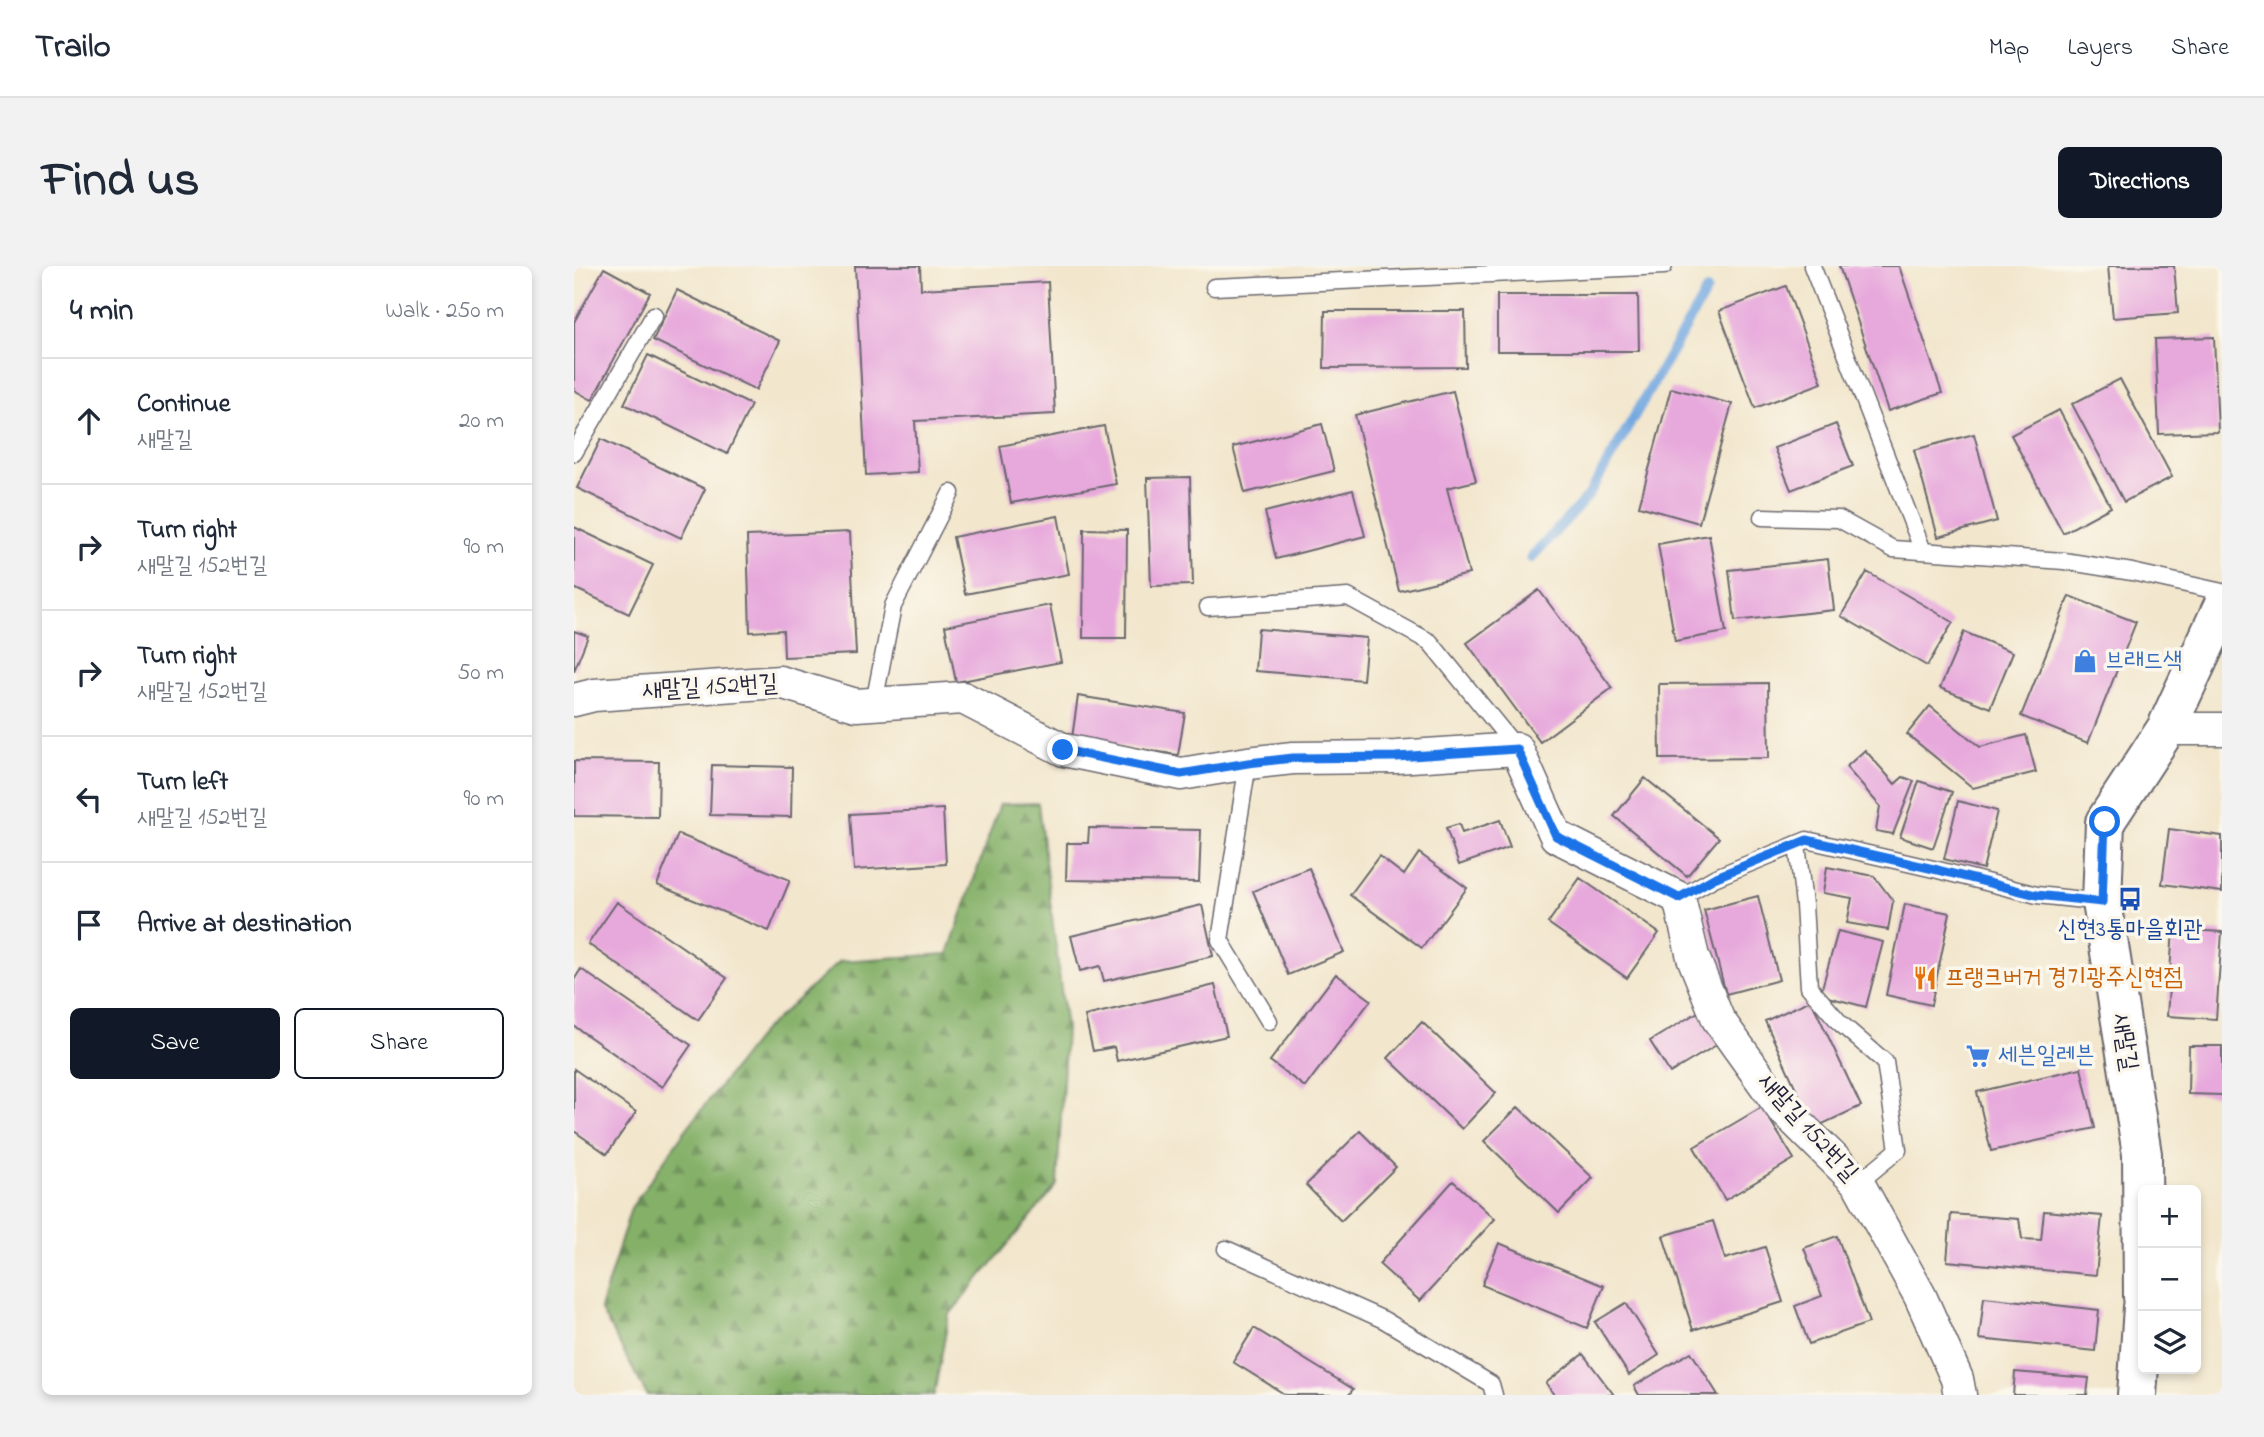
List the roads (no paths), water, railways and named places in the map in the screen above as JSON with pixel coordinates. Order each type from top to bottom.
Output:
[{"type":"street","name":"새말길","points":[[2143,1248],[2142,1154],[2102,902],[2105,822],[2166,729],[2222,608]]},
{"type":"street","name":"새말길 152번길","points":[[574,700],[594,695],[779,682],[856,705],[963,698],[1063,750],[1181,774],[1293,758],[1396,757],[1517,749]]},
{"type":"street","points":[[2166,729],[2222,729]]},
{"type":"street","points":[[1517,749],[1556,836],[1679,898]]},
{"type":"street","name":"새말길 152번길","points":[[1679,898],[1693,957],[1718,1019],[1781,1107],[1858,1183],[1920,1296],[1957,1379],[1960,1395]]},
{"type":"street","points":[[2137,1395],[2143,1311]]},
{"type":"lane","points":[[1214,287],[1664,266]]},
{"type":"lane","points":[[1812,266],[1923,551]]},
{"type":"lane","points":[[574,453],[654,314]]},
{"type":"lane","points":[[874,703],[893,606],[951,493]]},
{"type":"lane","points":[[1762,517],[1839,519],[1893,549],[2064,561],[2132,572],[2222,592]]},
{"type":"lane","points":[[1208,607],[1348,597],[1430,642],[1517,749]]},
{"type":"lane","points":[[1248,763],[1220,940],[1269,1021]]},
{"type":"lane","points":[[1679,898],[1714,878],[1807,840],[2036,895],[2102,902]]},
{"type":"lane","points":[[1797,844],[1809,987],[1840,1023],[1885,1062],[1898,1150],[1858,1183]]},
{"type":"lane","points":[[1226,1250],[1384,1320],[1491,1384],[1494,1395]]},
{"type":"waterway","points":[[1531,558],[1589,495],[1707,290]]},
{"type":"place","name":"브래드색","points":[[2085,661]]},
{"type":"place","name":"신현3통마을회관","points":[[2130,899]]},
{"type":"place","name":"프랭크버거 경기광주신현점","points":[[1925,978]]},
{"type":"place","name":"세븐일레븐","points":[[1978,1056]]}]
